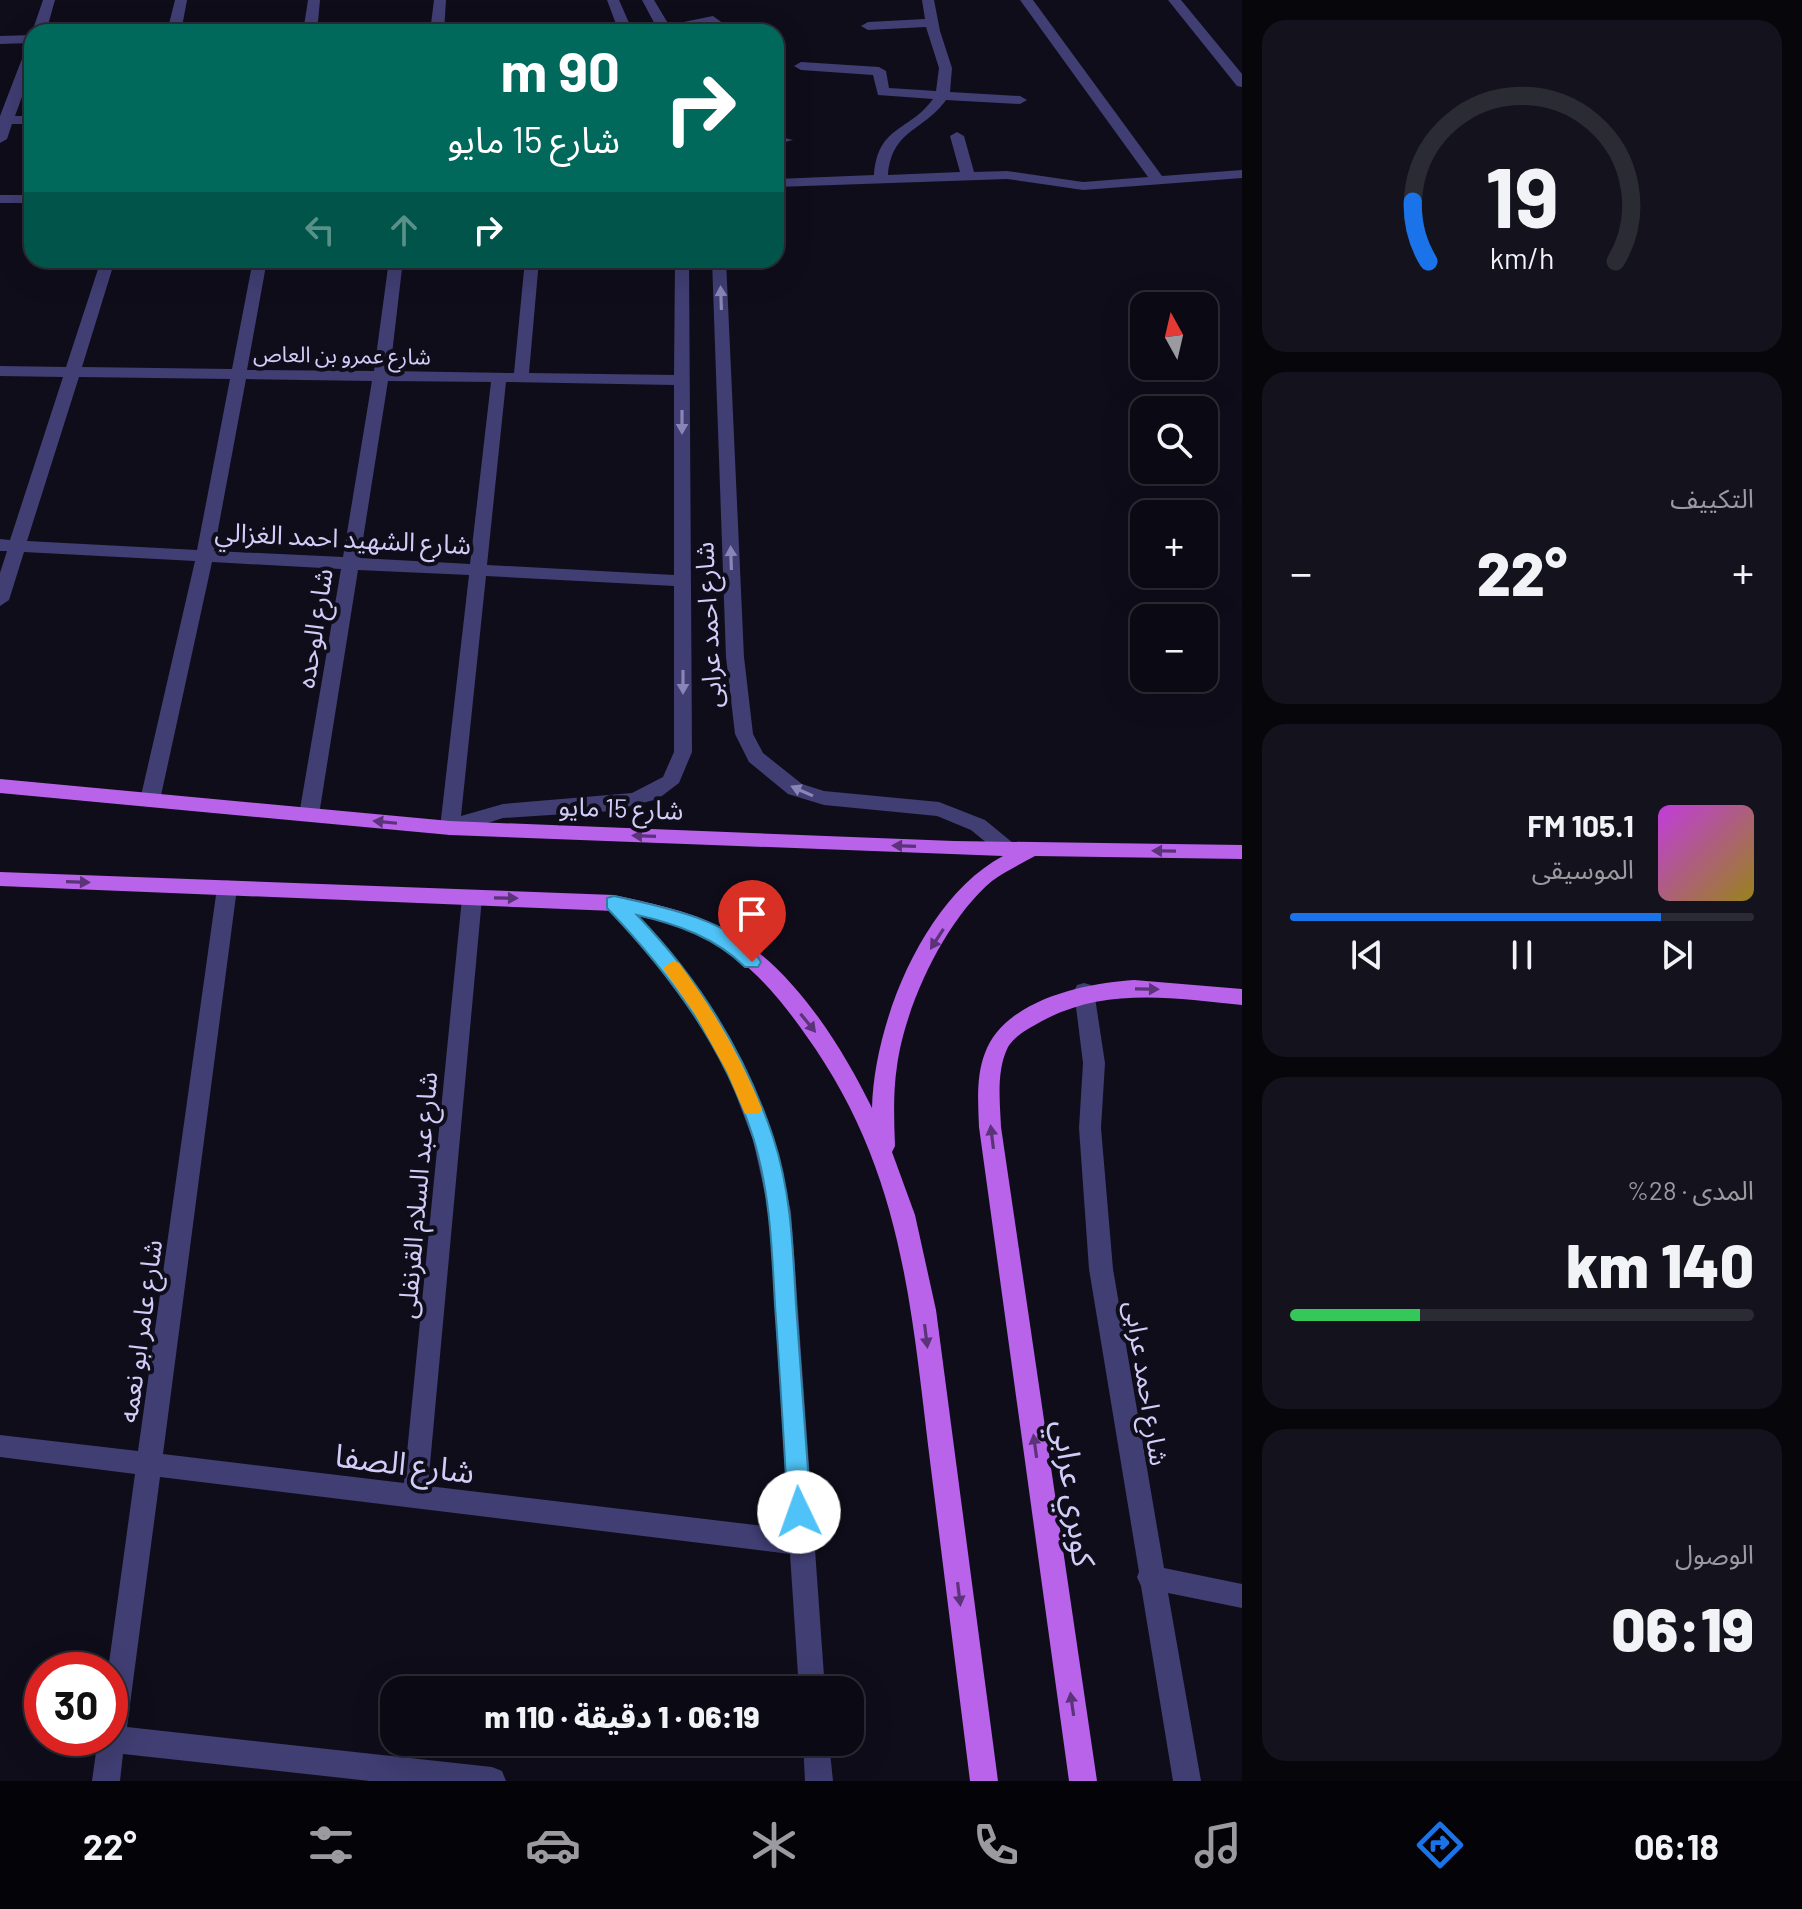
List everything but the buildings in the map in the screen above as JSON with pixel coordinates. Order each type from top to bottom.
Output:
[{"type":"main road","name":"شارع 15 مايو","points":[[0,786],[450,828],[1032,849],[1242,852]]},
{"type":"main road","points":[[885,1157],[883,1099],[889,1051],[920,970],[969,893],[985,876],[1032,849]]},
{"type":"main road","points":[[0,879],[614,903],[671,916],[736,947],[782,992],[823,1042],[857,1097],[885,1157],[915,1259],[984,1781]]},
{"type":"main road","points":[[1084,991],[1148,989],[1242,997]]},
{"type":"main road","name":"كوبري عرابي","points":[[1083,1781],[1002,1214],[988,1090],[994,1055],[1001,1039],[1049,1005],[1084,991]]},
{"type":"street","points":[[42,24],[49,0]]},
{"type":"street","points":[[176,24],[181,0]]},
{"type":"street","points":[[311,24],[314,0]]},
{"type":"street","points":[[438,24],[440,0]]},
{"type":"street","points":[[613,0],[623,24]]},
{"type":"street","points":[[648,0],[661,24]]},
{"type":"street","points":[[881,178],[880,159],[890,140],[929,112],[940,98],[946,72],[928,0]]},
{"type":"street","points":[[1026,0],[1158,180]]},
{"type":"street","points":[[1174,0],[1242,83]]},
{"type":"street","points":[[696,24],[713,20],[718,24]]},
{"type":"street","points":[[868,26],[932,23]]},
{"type":"street","points":[[0,40],[24,39]]},
{"type":"street","points":[[801,66],[878,71],[881,73],[882,92],[940,98],[1020,100]]},
{"type":"street","points":[[0,139],[4,120],[24,71]]},
{"type":"street","points":[[957,136],[968,176]]},
{"type":"street","points":[[784,183],[1019,176],[1083,186],[1242,174]]},
{"type":"street","points":[[0,199],[24,199]]},
{"type":"street","points":[[0,600],[9,546],[74,372],[106,268]]},
{"type":"street","points":[[150,800],[205,555],[259,268]]},
{"type":"street","name":"شارع الوحده","points":[[309,815],[381,376],[395,268]]},
{"type":"street","points":[[521,378],[531,268]]},
{"type":"street","name":"شارع احمد عرابى","points":[[450,828],[475,817],[503,811],[634,799],[665,786],[675,776],[683,752],[682,268]]},
{"type":"street","name":"شارع احمد عرابى","points":[[719,268],[735,657],[744,734],[756,757],[795,789],[824,798],[939,809],[978,825],[1006,848]]},
{"type":"street","name":"شارع عمرو بن العاص","points":[[0,371],[682,380]]},
{"type":"street","points":[[450,828],[499,378]]},
{"type":"street","name":"شارع الشهيد احمد الغزالي","points":[[9,546],[682,581]]},
{"type":"street","name":"شارع عامر ابو نعمه","points":[[124,1652],[227,888]]},
{"type":"street","name":"شارع عبد السلام القرنفلى","points":[[415,1497],[472,898]]},
{"type":"street","points":[[614,903],[661,952],[702,1009],[736,1070],[763,1138],[780,1212],[811,1676]]},
{"type":"street","name":"شارع احمد عرابى","points":[[1084,991],[1094,1063],[1090,1128],[1093,1196],[1150,1577],[1187,1781]]},
{"type":"street","name":"شارع الصفا","points":[[0,1446],[801,1543]]},
{"type":"street","points":[[1150,1577],[1242,1596]]},
{"type":"street","points":[[128,1741],[492,1781]]},
{"type":"street","name":"شارع عامر ابو نعمه","points":[[106,1781],[110,1756]]},
{"type":"street","points":[[817,1756],[819,1781]]},
{"type":"slow traffic","points":[[673,968],[702,1009],[736,1070],[752,1109]]},
{"type":"route","points":[[752,962],[736,947],[705,930],[671,916],[614,903],[661,952],[702,1009],[736,1070],[763,1138],[780,1212],[799,1512]]}]
